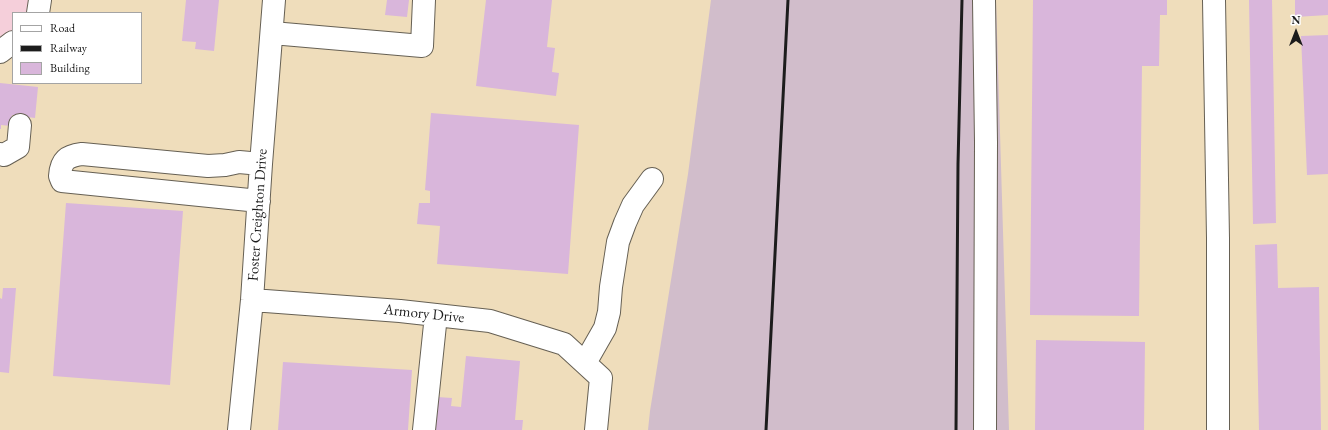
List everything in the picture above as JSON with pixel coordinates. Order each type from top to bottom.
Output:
[{"type":"street","points":[[38,12],[40,0]]},
{"type":"street","name":"Foster Creighton Drive","points":[[239,430],[252,300],[274,0]]},
{"type":"street","points":[[272,33],[422,46],[424,0]]},
{"type":"street","points":[[984,0],[986,142],[985,430]]},
{"type":"street","points":[[1214,0],[1218,238],[1218,430]]},
{"type":"street","points":[[0,52],[12,43]]},
{"type":"street","points":[[0,154],[4,155],[18,147],[20,125]]},
{"type":"street","points":[[259,201],[62,181],[60,176],[63,161],[72,155],[82,154],[208,166],[239,162],[261,164]]},
{"type":"street","points":[[585,363],[605,328],[618,242],[633,205],[652,179]]},
{"type":"street","name":"Armory Drive","points":[[252,300],[400,311],[490,321],[564,344],[601,378],[596,430]]},
{"type":"street","points":[[424,430],[436,315]]},
{"type":"shaded area","points":[[0,0],[49,0],[48,12],[12,12],[12,46],[0,44]]},
{"type":"shaded area","points":[[711,0],[996,0],[1009,430],[648,430],[688,174]]},
{"type":"building","points":[[186,0],[219,0],[214,51],[195,49],[196,42],[182,41]]},
{"type":"building","points":[[387,0],[409,0],[407,17],[385,15]]},
{"type":"building","points":[[486,0],[552,0],[547,47],[555,48],[552,72],[559,73],[556,96],[476,86]]},
{"type":"building","points":[[1033,0],[1167,0],[1167,15],[1160,15],[1159,66],[1142,66],[1139,316],[1030,315]]},
{"type":"building","points":[[1249,0],[1272,0],[1276,223],[1253,224]]},
{"type":"building","points":[[1295,0],[1328,0],[1328,15],[1295,17]]},
{"type":"building","points":[[1328,35],[1328,174],[1307,175],[1301,36]]},
{"type":"building","points":[[0,83],[38,87],[35,118],[12,115],[11,126],[1,125],[0,129]]},
{"type":"building","points":[[431,113],[579,125],[568,274],[437,264],[440,226],[417,224],[419,203],[430,203],[430,191],[425,190]]},
{"type":"building","points":[[66,203],[183,211],[170,385],[53,376]]},
{"type":"building","points":[[1277,244],[1278,288],[1319,287],[1321,430],[1259,430],[1255,245]]},
{"type":"building","points":[[3,288],[16,288],[9,373],[0,372],[0,298],[2,299]]},
{"type":"building","points":[[1036,340],[1145,342],[1144,430],[1035,430]]},
{"type":"building","points":[[466,356],[520,361],[515,420],[523,420],[522,430],[435,430],[437,397],[452,398],[451,406],[461,407]]},
{"type":"building","points":[[283,362],[412,370],[408,430],[278,430]]},
{"type":"railway","points":[[766,430],[788,0]]},
{"type":"railway","points":[[956,430],[958,164],[962,0]]}]
